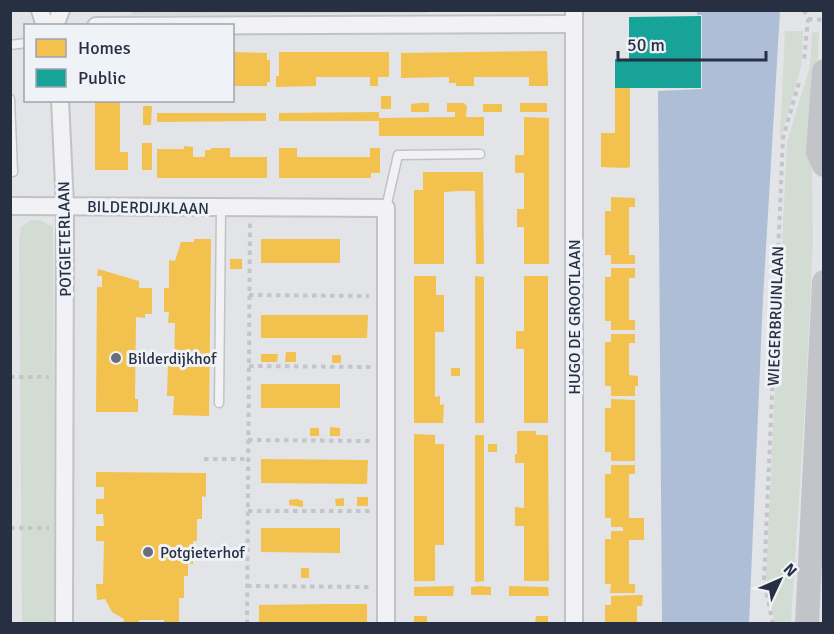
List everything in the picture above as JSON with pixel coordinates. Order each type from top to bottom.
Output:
[{"type":"street","points":[[202,24],[574,17]]},
{"type":"street","name":"HUGO DE GROOTLAAN","points":[[574,17],[574,624]]},
{"type":"street","points":[[810,71],[818,152],[824,165]]},
{"type":"street","name":"POTGIETERLAAN","points":[[60,102],[65,206],[64,624]]},
{"type":"street","name":"BILDERDIJKLAAN","points":[[10,206],[386,208]]},
{"type":"street","points":[[386,208],[386,624]]},
{"type":"street","points":[[807,624],[821,410],[824,282]]},
{"type":"lane","points":[[10,99],[13,172]]},
{"type":"lane","points":[[386,208],[398,155],[480,153]]},
{"type":"lane","points":[[219,403],[221,208]]},
{"type":"path","name":"WIEGERBRUINLAAN","points":[[773,624],[764,581],[783,138],[810,71],[808,19],[804,10]]},
{"type":"path","points":[[808,19],[824,20]]},
{"type":"path","points":[[247,624],[250,208]]},
{"type":"path","points":[[249,295],[386,297]]},
{"type":"path","points":[[249,366],[386,367]]},
{"type":"path","points":[[10,377],[65,377]]},
{"type":"path","points":[[248,440],[386,441]]},
{"type":"path","points":[[204,459],[248,459]]},
{"type":"path","points":[[248,511],[386,511]]},
{"type":"path","points":[[10,528],[64,528]]},
{"type":"path","points":[[247,586],[386,587]]},
{"type":"shaded area","points":[[132,11],[429,11],[429,13],[132,15]]},
{"type":"shaded area","points":[[785,31],[803,31],[801,66],[780,141]]},
{"type":"shaded area","points":[[812,32],[819,33],[806,388],[791,623],[775,624],[766,577],[787,142],[810,66]]},
{"type":"shaded area","points":[[31,220],[40,220],[53,227],[55,623],[22,623],[19,240],[21,227]]},
{"type":"water","points":[[697,11],[780,11],[763,298],[749,623],[662,623],[658,91],[702,89],[702,15],[697,15]]},
{"type":"building: Homes","points":[[547,51],[548,86],[529,86],[529,77],[474,77],[474,86],[456,86],[456,83],[449,83],[449,77],[401,78],[401,53]]},
{"type":"building: Homes","points":[[234,52],[267,53],[267,60],[270,60],[270,82],[267,82],[267,86],[234,86]]},
{"type":"building: Homes","points":[[279,52],[389,52],[389,77],[378,77],[378,86],[370,86],[370,77],[316,77],[316,86],[276,87],[276,76],[279,76]]},
{"type":"building: Homes","points":[[615,88],[630,88],[630,167],[626,168],[601,167],[601,133],[615,133]]},
{"type":"building: Homes","points":[[381,96],[391,96],[391,109],[381,109]]},
{"type":"building: Homes","points":[[95,102],[120,102],[120,152],[128,152],[128,170],[95,170]]},
{"type":"building: Homes","points":[[429,103],[429,112],[411,112],[411,104]]},
{"type":"building: Homes","points":[[447,103],[464,103],[467,106],[466,117],[484,117],[484,136],[379,136],[379,121],[279,121],[279,113],[379,112],[379,118],[455,117],[455,112],[447,112]]},
{"type":"building: Homes","points":[[520,103],[547,103],[547,112],[520,112]]},
{"type":"building: Homes","points":[[483,104],[502,104],[502,112],[483,112]]},
{"type":"building: Homes","points":[[143,106],[152,106],[151,125],[143,125]]},
{"type":"building: Homes","points":[[157,113],[266,113],[266,121],[157,122]]},
{"type":"building: Homes","points":[[524,117],[549,118],[549,264],[524,264],[524,227],[517,227],[517,209],[524,209],[524,173],[515,173],[515,155],[524,155]]},
{"type":"building: Homes","points":[[142,143],[152,143],[152,170],[142,170]]},
{"type":"building: Homes","points":[[184,146],[193,147],[193,157],[205,157],[205,150],[211,150],[211,148],[230,148],[230,157],[267,157],[267,178],[157,178],[157,149],[184,149]]},
{"type":"building: Homes","points":[[279,148],[297,148],[297,157],[370,157],[370,148],[380,148],[380,173],[371,173],[371,178],[279,178]]},
{"type":"building: Homes","points":[[423,172],[483,172],[484,264],[476,264],[475,191],[458,191],[444,192],[444,264],[414,264],[414,190],[423,190]]},
{"type":"building: Homes","points":[[611,197],[635,198],[635,207],[629,207],[629,255],[635,255],[635,264],[611,264],[611,255],[605,255],[605,211],[611,211]]},
{"type":"building: Homes","points":[[194,239],[211,239],[209,416],[173,415],[174,396],[167,396],[168,364],[174,364],[175,323],[168,323],[169,312],[164,312],[164,288],[169,288],[169,260],[175,261],[181,242],[194,242]]},
{"type":"building: Homes","points":[[261,239],[340,239],[340,263],[261,263]]},
{"type":"building: Homes","points":[[230,259],[242,259],[242,269],[230,269]]},
{"type":"building: Homes","points":[[611,268],[635,268],[635,278],[629,278],[629,320],[635,320],[635,330],[611,330],[611,321],[605,321],[605,277],[611,277]]},
{"type":"building: Homes","name":"Bilderdijkhof","points":[[98,269],[139,281],[139,288],[152,288],[152,314],[145,314],[145,318],[136,317],[135,399],[138,399],[138,412],[96,412],[97,287],[102,287],[102,276],[97,276]]},
{"type":"building: Homes","points":[[414,276],[436,276],[436,295],[444,295],[444,332],[435,332],[435,397],[440,396],[440,405],[444,404],[443,423],[414,423]]},
{"type":"building: Homes","points":[[475,276],[484,277],[484,423],[475,423]]},
{"type":"building: Homes","points":[[524,276],[548,276],[548,423],[524,423],[524,349],[516,349],[516,331],[524,331]]},
{"type":"building: Homes","points":[[261,315],[368,315],[367,338],[261,338]]},
{"type":"building: Homes","points":[[611,334],[635,334],[635,343],[629,343],[629,375],[638,376],[635,396],[611,396],[611,386],[605,386],[605,342],[611,342]]},
{"type":"building: Homes","points":[[286,352],[296,352],[296,362],[285,362]]},
{"type":"building: Homes","points":[[261,354],[278,354],[277,362],[261,362]]},
{"type":"building: Homes","points":[[332,355],[341,355],[341,363],[332,363]]},
{"type":"building: Homes","points":[[451,368],[460,368],[460,376],[451,376]]},
{"type":"building: Homes","points":[[261,384],[340,384],[340,408],[261,408]]},
{"type":"building: Homes","points":[[611,399],[635,400],[635,461],[611,461],[611,452],[605,452],[605,408],[611,408]]},
{"type":"building: Homes","points":[[330,427],[340,428],[340,436],[330,436]]},
{"type":"building: Homes","points":[[310,428],[319,428],[319,436],[310,436]]},
{"type":"building: Homes","points":[[517,431],[536,431],[536,435],[548,435],[549,581],[524,581],[524,526],[515,526],[515,507],[524,508],[524,463],[515,463]]},
{"type":"building: Homes","points":[[414,434],[435,435],[435,444],[444,444],[444,545],[435,545],[435,581],[414,581]]},
{"type":"building: Homes","points":[[475,435],[484,435],[484,581],[475,582]]},
{"type":"building: Homes","points":[[488,444],[497,444],[497,452],[488,452]]},
{"type":"building: Homes","points":[[261,459],[368,460],[367,484],[261,483]]},
{"type":"building: Homes","points":[[611,465],[635,465],[635,474],[629,474],[629,518],[644,518],[644,540],[629,540],[629,584],[635,584],[635,593],[610,593],[611,584],[605,584],[605,539],[611,539],[611,531],[623,531],[623,527],[611,527],[611,518],[605,518],[605,474],[611,474]]},
{"type":"building: Homes","name":"Potgieterhof","points":[[96,472],[206,473],[206,497],[202,496],[202,519],[197,519],[197,541],[193,541],[193,564],[188,563],[188,576],[184,576],[184,598],[179,598],[179,624],[164,624],[164,620],[139,620],[139,624],[123,624],[124,619],[112,612],[105,599],[97,600],[96,584],[103,584],[104,541],[96,541],[96,526],[104,526],[103,514],[96,514],[96,499],[104,499],[104,487],[96,487]]},
{"type":"building: Homes","points":[[357,497],[368,497],[368,506],[357,506]]},
{"type":"building: Homes","points":[[344,498],[344,506],[336,506],[335,499]]},
{"type":"building: Homes","points":[[289,500],[303,501],[303,507],[289,505]]},
{"type":"building: Homes","points":[[261,528],[340,528],[340,553],[261,552]]},
{"type":"building: Homes","points":[[301,568],[309,568],[309,578],[301,578]]},
{"type":"building: Homes","points":[[454,586],[453,596],[414,596],[414,587]]},
{"type":"building: Homes","points":[[509,586],[548,587],[549,596],[509,596]]},
{"type":"building: Homes","points":[[471,587],[491,587],[491,595],[471,595]]},
{"type":"building: Homes","points":[[643,595],[642,606],[637,606],[637,624],[605,624],[605,605],[611,605],[611,596]]},
{"type":"building: Homes","points":[[367,604],[367,624],[259,624],[259,605]]},
{"type":"building: Homes","points":[[414,616],[427,616],[427,624],[414,624]]},
{"type":"building: Homes","points":[[536,616],[548,616],[548,624],[535,624]]},
{"type":"building: Public","points":[[701,16],[701,88],[615,88],[615,59],[629,59],[629,17]]},
{"type":"place","name":"Bilderdijkhof","points":[[116,358]]},
{"type":"place","name":"Potgieterhof","points":[[148,552]]}]
